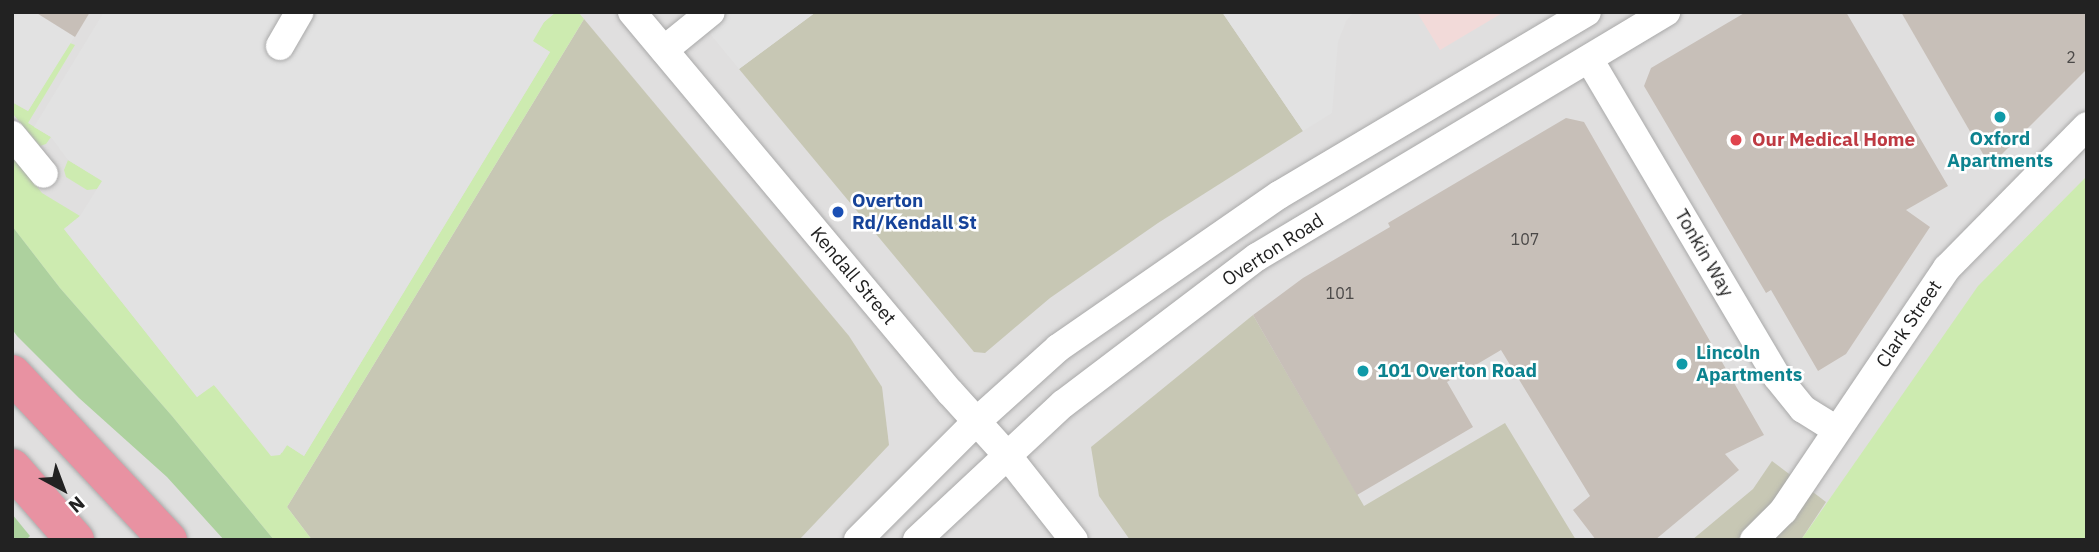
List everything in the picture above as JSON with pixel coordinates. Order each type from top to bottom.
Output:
[{"type":"highway","points":[[12,374],[168,540]]},
{"type":"highway","points":[[12,468],[75,540]]},
{"type":"street","points":[[279,46],[300,12]]},
{"type":"street","name":"Kendall Street","points":[[632,12],[1007,455],[1074,540]]},
{"type":"street","points":[[664,50],[711,12]]},
{"type":"street","points":[[858,540],[977,421],[1058,348],[1279,195],[1587,12]]},
{"type":"street","name":"Overton Road","points":[[917,540],[1063,404],[1257,257],[1666,12]]},
{"type":"street","name":"Tonkin Way","points":[[1589,59],[1777,377],[1803,409],[1838,430]]},
{"type":"street","name":"Clark Street","points":[[1754,540],[1783,511],[1947,268],[2087,126]]},
{"type":"street","points":[[12,135],[44,174]]},
{"type":"shaded area","points":[[12,12],[2087,12],[2087,540],[12,540]]},
{"type":"shaded area","points":[[12,12],[35,12],[75,36],[28,111],[12,102]]},
{"type":"shaded area","points":[[104,12],[556,12],[544,22],[533,41],[550,52],[304,456],[287,445],[280,455],[271,456],[214,385],[197,397],[64,229],[80,216],[102,181],[68,160],[51,137],[34,127]]},
{"type":"shaded area","points":[[692,12],[816,12],[739,69]]},
{"type":"shaded area","points":[[816,12],[1222,12],[1303,131],[1158,223],[1050,298],[985,353],[974,352],[739,69]]},
{"type":"shaded area","points":[[1222,12],[1354,12],[1346,21],[1338,42],[1332,113],[1303,131]]},
{"type":"shaded area","points":[[1417,12],[1504,12],[1440,50]]},
{"type":"shaded area","points":[[584,19],[849,336],[882,387],[889,445],[799,540],[312,540],[287,507]]},
{"type":"shaded area","points":[[1253,315],[1364,506],[1505,423],[1576,540],[1130,540],[1099,496],[1091,447]]},
{"type":"shaded area","points":[[1772,461],[1826,502],[1801,540],[1692,540],[1753,489]]},
{"type":"green space","points":[[556,12],[578,12],[584,19],[287,507],[312,540],[274,540],[172,416],[60,288],[12,226],[12,155],[42,193],[80,216],[64,229],[197,397],[213,384],[282,453],[287,445],[304,456],[550,52],[532,41],[544,22]]},
{"type":"green space","points":[[70,43],[75,45],[28,123],[51,137],[46,144],[40,146],[13,114],[12,102],[28,111]]},
{"type":"green space","points":[[68,160],[103,181],[97,189],[87,190],[66,177],[64,170]]},
{"type":"green space","points":[[2087,176],[2087,540],[1801,540],[1978,286]]},
{"type":"green space","points":[[12,226],[60,288],[172,416],[274,540],[224,540],[167,477],[79,398],[17,336],[12,329]]},
{"type":"green space","points":[[12,514],[30,536],[26,540],[12,540]]},
{"type":"building","points":[[35,12],[90,12],[75,37]]},
{"type":"building","points":[[1746,12],[1846,12],[1948,186],[1906,210],[1930,227],[1846,354],[1818,371],[1771,290],[1766,293],[1644,86],[1651,68]]},
{"type":"building","name":"Oxford Apartments","points":[[1901,12],[2087,12],[2087,69],[1990,166]]},
{"type":"building","points":[[1566,118],[1584,122],[1764,435],[1725,454],[1739,470],[1655,540],[1596,540],[1573,510],[1590,496],[1501,350],[1447,382],[1473,427],[1357,495],[1253,315],[1303,278],[1390,227],[1388,223]]},
{"type":"place","name":"Oxford Apartments","points":[[2000,117]]},
{"type":"place","name":"Our Medical Home","points":[[1736,140]]},
{"type":"place","name":"Overton Rd/Kendall St","points":[[838,212]]},
{"type":"place","name":"Lincoln Apartments","points":[[1682,364]]},
{"type":"place","name":"101 Overton Road","points":[[1363,371]]}]
